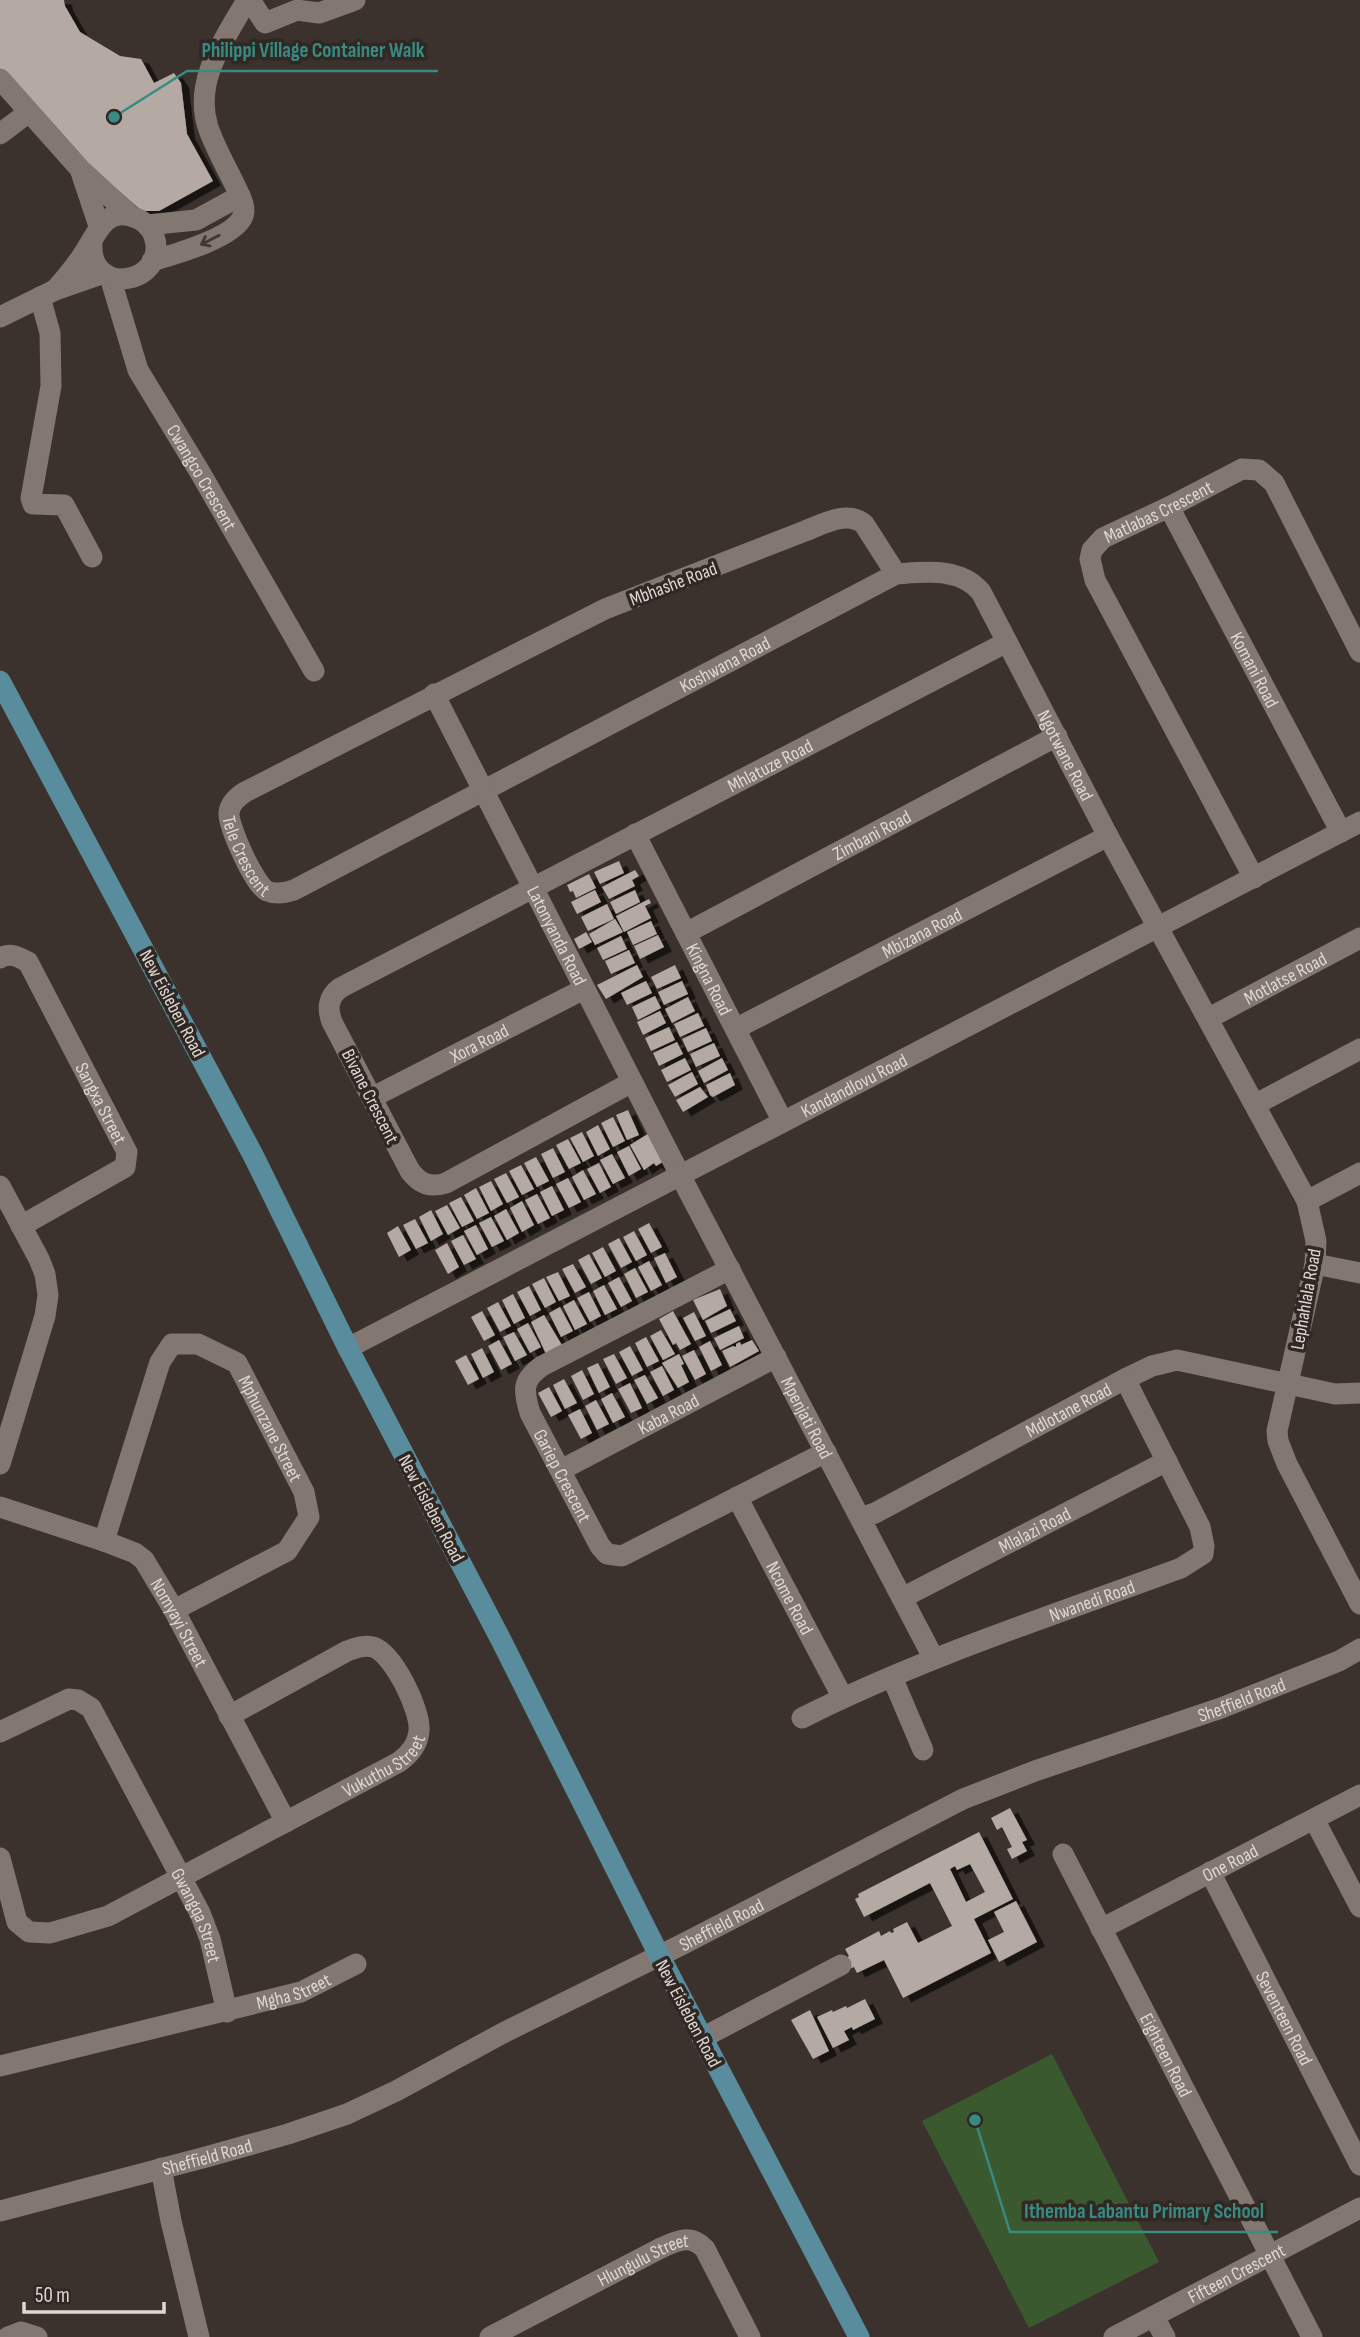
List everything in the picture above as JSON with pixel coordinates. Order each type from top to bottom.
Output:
[{"type":"main road","name":"New Eisleben Road","points":[[0,681],[253,1155],[348,1348],[501,1640],[659,1955],[859,2337]]},
{"type":"street","points":[[152,261],[210,242],[236,225],[243,216],[244,205],[208,128],[204,96],[212,62],[249,0],[265,23],[307,6],[325,12],[355,0]]},
{"type":"street","points":[[0,79],[81,170],[139,220],[155,239],[152,261],[142,273],[121,279],[107,275],[93,259],[95,234],[81,170]]},
{"type":"street","points":[[0,134],[29,112]]},
{"type":"street","points":[[92,557],[64,505],[40,506],[33,504],[31,498],[51,386],[48,293],[95,234],[114,216],[174,223],[196,220],[237,188]]},
{"type":"street","points":[[0,317],[48,293],[107,275]]},
{"type":"street","name":"Cwangco Crescent","points":[[107,275],[138,370],[314,671]]},
{"type":"street","name":"Matlabas Crescent","points":[[1254,878],[1092,570],[1092,550],[1097,543],[1242,469],[1259,470],[1274,483],[1360,652]]},
{"type":"street","name":"Komani Road","points":[[1170,507],[1341,832]]},
{"type":"street","name":"Mbhashe Road","points":[[434,694],[605,609],[838,519],[859,519],[896,574]]},
{"type":"street","name":"Koshwana Road","points":[[483,790],[896,574],[935,572],[956,575],[974,584]]},
{"type":"street","name":"Ngotwane Road","points":[[974,584],[981,592],[1158,927]]},
{"type":"street","name":"Mhlatuze Road","points":[[533,888],[1007,642]]},
{"type":"street","name":"Tele Crescent","points":[[434,694],[245,792],[233,803],[229,818],[257,883],[267,891],[282,894],[294,890],[483,790]]},
{"type":"street","name":"Latonyanda Road","points":[[434,694],[680,1175]]},
{"type":"street","name":"Zimbani Road","points":[[686,933],[1057,736]]},
{"type":"street","name":"Kandandlovu Road","points":[[348,1348],[1360,822]]},
{"type":"street","name":"Kingna Road","points":[[635,834],[783,1122]]},
{"type":"street","name":"Mbizana Road","points":[[737,1028],[1108,836]]},
{"type":"street","name":"Bivane Crescent","points":[[533,888],[335,992],[330,998],[330,1015],[410,1171],[423,1183],[437,1186],[632,1082]]},
{"type":"street","name":"Lephahlala Road","points":[[1158,927],[1307,1200],[1315,1232],[1315,1264],[1277,1430],[1280,1451],[1358,1595]]},
{"type":"street","name":"Motlatse Road","points":[[1209,1018],[1360,938]]},
{"type":"street","name":"Sangxa Street","points":[[0,958],[6,955],[18,956],[28,962],[127,1152],[125,1167],[21,1226]]},
{"type":"street","name":"Xora Road","points":[[373,1097],[584,989]]},
{"type":"street","points":[[1255,1104],[1360,1049]]},
{"type":"street","points":[[1307,1200],[1360,1173]]},
{"type":"street","name":"Mpenjati Road","points":[[680,1175],[934,1659]]},
{"type":"street","points":[[0,1186],[39,1259],[48,1294],[45,1316],[0,1464]]},
{"type":"street","points":[[1315,1264],[1360,1273]]},
{"type":"street","name":"Gariep Crescent","points":[[730,1269],[532,1373],[525,1385],[525,1397],[530,1413],[600,1546],[613,1556],[632,1552],[826,1452]]},
{"type":"street","name":"Mphunzane Street","points":[[104,1541],[160,1362],[172,1344],[198,1343],[237,1363],[304,1492],[309,1517],[287,1551],[174,1610]]},
{"type":"street","name":"Kaba Road","points":[[561,1470],[776,1357]]},
{"type":"street","name":"Mdlotane Road","points":[[861,1518],[1152,1366],[1177,1360],[1335,1394],[1360,1393]]},
{"type":"street","name":"Nwanedi Road","points":[[802,1718],[934,1659],[1196,1560],[1203,1554],[1200,1527],[1125,1379]]},
{"type":"street","name":"Mlalazi Road","points":[[902,1598],[1167,1461]]},
{"type":"street","name":"Ncome Road","points":[[737,1497],[843,1698]]},
{"type":"street","name":"Nomyayi Street","points":[[0,1507],[104,1541],[135,1553],[144,1560],[174,1610],[286,1822]]},
{"type":"street","name":"Vukuthu Street","points":[[181,1878],[410,1754],[416,1744],[419,1730],[418,1717],[394,1665],[382,1651],[361,1646],[346,1651],[229,1716]]},
{"type":"street","name":"Sheffield Road","points":[[0,2211],[288,2134],[347,2114],[963,1799],[1035,1771],[1221,1708],[1339,1661],[1360,1649]]},
{"type":"street","points":[[892,1677],[923,1750]]},
{"type":"street","name":"Gwangqa Street","points":[[0,1732],[69,1699],[85,1703],[96,1717],[200,1913],[210,1939],[227,2012]]},
{"type":"street","name":"One Road","points":[[1101,1929],[1360,1795]]},
{"type":"street","points":[[1314,1819],[1360,1907]]},
{"type":"street","name":"Eighteen Road","points":[[1063,1854],[1312,2337]]},
{"type":"street","points":[[0,1858],[17,1922],[29,1932],[50,1933],[108,1916],[181,1878]]},
{"type":"street","name":"Seventeen Road","points":[[1210,1872],[1360,2165]]},
{"type":"street","name":"Mgha Street","points":[[227,2012],[301,1992],[356,1964]]},
{"type":"street","points":[[702,2038],[841,1965]]},
{"type":"street","points":[[0,2066],[227,2012]]},
{"type":"street","points":[[161,2168],[171,2221],[200,2337]]},
{"type":"street","name":"Fifteen Crescent","points":[[1114,2337],[1360,2207]]},
{"type":"street","name":"Hlungulu Street","points":[[490,2337],[659,2249],[685,2239],[700,2243],[705,2249],[750,2337]]},
{"type":"street","points":[[1154,2317],[1165,2337]]},
{"type":"street","points":[[8,2337],[21,2332],[37,2337]]},
{"type":"green space","points":[[1052,2054],[1159,2262],[1029,2328],[922,2121]]},
{"type":"building","points":[[0,0],[64,0],[80,32],[120,56],[141,59],[154,83],[174,73],[181,83],[187,134],[213,181],[159,211],[142,211],[85,162],[0,69]]},
{"type":"building","points":[[619,861],[624,873],[600,884],[594,872]]},
{"type":"building","points":[[635,870],[639,876],[632,880],[635,886],[609,899],[602,887]]},
{"type":"building","points":[[589,874],[596,888],[576,898],[567,885]]},
{"type":"building","points":[[595,890],[601,902],[577,914],[571,902]]},
{"type":"building","points":[[635,890],[640,902],[616,914],[610,902]]},
{"type":"building","points":[[649,899],[651,903],[645,906],[651,918],[624,932],[616,916]]},
{"type":"building","points":[[607,904],[614,919],[588,931],[581,917]]},
{"type":"building","points":[[615,919],[623,932],[595,945],[589,934]]},
{"type":"building","points":[[651,921],[657,934],[633,945],[627,932]]},
{"type":"building","points":[[586,932],[592,942],[579,949],[574,939]]},
{"type":"building","points":[[658,935],[664,947],[640,959],[634,946]]},
{"type":"building","points":[[621,936],[627,949],[603,960],[597,948]]},
{"type":"building","points":[[629,950],[635,963],[611,974],[605,961]]},
{"type":"building","points":[[637,965],[643,977],[606,999],[597,985]]},
{"type":"building","points":[[675,965],[681,978],[657,989],[651,977]]},
{"type":"building","points":[[646,981],[652,993],[627,1005],[621,993]]},
{"type":"building","points":[[682,981],[688,994],[664,1005],[658,992]]},
{"type":"building","points":[[655,996],[661,1008],[638,1020],[632,1007]]},
{"type":"building","points":[[688,997],[695,1011],[672,1023],[665,1009]]},
{"type":"building","points":[[660,1011],[666,1023],[643,1035],[637,1022]]},
{"type":"building","points":[[698,1013],[704,1026],[680,1037],[674,1024]]},
{"type":"building","points":[[669,1027],[675,1040],[651,1051],[645,1038]]},
{"type":"building","points":[[706,1028],[712,1041],[688,1052],[682,1039]]},
{"type":"building","points":[[677,1042],[683,1054],[659,1066],[653,1053]]},
{"type":"building","points":[[714,1043],[720,1056],[696,1067],[690,1054]]},
{"type":"building","points":[[685,1058],[691,1070],[667,1082],[661,1070]]},
{"type":"building","points":[[722,1058],[728,1070],[704,1083],[698,1071]]},
{"type":"building","points":[[692,1072],[698,1084],[675,1097],[668,1085]]},
{"type":"building","points":[[730,1073],[735,1085],[713,1097],[710,1095],[706,1085]]},
{"type":"building","points":[[700,1087],[708,1097],[683,1112],[676,1100]]},
{"type":"building","points":[[628,1110],[639,1135],[627,1140],[616,1115]]},
{"type":"building","points":[[613,1117],[625,1141],[613,1147],[601,1123]]},
{"type":"building","points":[[598,1125],[610,1149],[598,1156],[586,1132]]},
{"type":"building","points":[[582,1132],[594,1156],[583,1162],[570,1138]]},
{"type":"building","points":[[651,1132],[666,1160],[656,1166],[654,1163],[644,1170],[630,1145]]},
{"type":"building","points":[[568,1139],[581,1163],[569,1169],[556,1145]]},
{"type":"building","points":[[629,1146],[641,1169],[629,1176],[617,1152]]},
{"type":"building","points":[[553,1148],[565,1172],[553,1178],[541,1154]]},
{"type":"building","points":[[612,1154],[625,1178],[613,1184],[600,1160]]},
{"type":"building","points":[[536,1157],[549,1181],[537,1187],[524,1163]]},
{"type":"building","points":[[599,1163],[611,1187],[600,1193],[587,1169]]},
{"type":"building","points":[[521,1165],[534,1189],[522,1195],[509,1171]]},
{"type":"building","points":[[583,1170],[596,1194],[584,1200],[572,1177]]},
{"type":"building","points":[[506,1173],[519,1197],[507,1203],[494,1179]]},
{"type":"building","points":[[568,1178],[581,1202],[569,1208],[556,1184]]},
{"type":"building","points":[[491,1181],[503,1204],[491,1211],[479,1187]]},
{"type":"building","points":[[552,1186],[564,1210],[552,1216],[540,1192]]},
{"type":"building","points":[[476,1188],[489,1213],[477,1219],[464,1195]]},
{"type":"building","points":[[537,1194],[550,1218],[538,1224],[525,1200]]},
{"type":"building","points":[[461,1197],[474,1221],[462,1227],[449,1203]]},
{"type":"building","points":[[522,1201],[534,1225],[522,1232],[510,1208]]},
{"type":"building","points":[[447,1205],[460,1228],[448,1235],[435,1211]]},
{"type":"building","points":[[506,1209],[519,1233],[507,1240],[494,1216]]},
{"type":"building","points":[[431,1210],[443,1234],[431,1241],[419,1217]]},
{"type":"building","points":[[491,1217],[504,1241],[492,1247],[479,1223]]},
{"type":"building","points":[[415,1219],[428,1243],[416,1249],[403,1225]]},
{"type":"building","points":[[649,1223],[662,1247],[651,1253],[638,1229]]},
{"type":"building","points":[[476,1225],[488,1249],[477,1255],[464,1231]]},
{"type":"building","points":[[398,1226],[411,1250],[399,1257],[387,1233]]},
{"type":"building","points":[[634,1231],[647,1255],[636,1261],[623,1237]]},
{"type":"building","points":[[463,1235],[476,1259],[464,1265],[451,1241]]},
{"type":"building","points":[[619,1238],[632,1262],[621,1268],[608,1244]]},
{"type":"building","points":[[447,1243],[459,1267],[448,1274],[435,1250]]},
{"type":"building","points":[[603,1247],[616,1271],[605,1277],[592,1253]]},
{"type":"building","points":[[665,1253],[677,1277],[666,1283],[654,1258]]},
{"type":"building","points":[[589,1254],[602,1278],[591,1284],[578,1260]]},
{"type":"building","points":[[649,1261],[662,1285],[651,1291],[638,1267]]},
{"type":"building","points":[[573,1264],[586,1287],[575,1293],[562,1269]]},
{"type":"building","points":[[635,1268],[648,1292],[636,1298],[624,1274]]},
{"type":"building","points":[[558,1272],[570,1296],[559,1301],[546,1277]]},
{"type":"building","points":[[619,1277],[632,1301],[621,1307],[608,1283]]},
{"type":"building","points":[[544,1278],[556,1302],[545,1308],[532,1284]]},
{"type":"building","points":[[604,1285],[617,1309],[605,1315],[593,1291]]},
{"type":"building","points":[[529,1286],[541,1310],[530,1316],[517,1292]]},
{"type":"building","points":[[720,1289],[727,1306],[703,1320],[693,1300]]},
{"type":"building","points":[[589,1292],[601,1316],[590,1322],[577,1298]]},
{"type":"building","points":[[513,1294],[525,1318],[514,1324],[502,1300]]},
{"type":"building","points":[[574,1300],[587,1324],[575,1330],[563,1306]]},
{"type":"building","points":[[498,1302],[511,1326],[500,1332],[487,1308]]},
{"type":"building","points":[[560,1307],[573,1331],[561,1337],[549,1313]]},
{"type":"building","points":[[730,1309],[736,1321],[711,1333],[705,1321]]},
{"type":"building","points":[[482,1311],[495,1335],[484,1341],[471,1317]]},
{"type":"building","points":[[673,1311],[691,1344],[680,1350],[676,1343],[673,1345],[659,1319]]},
{"type":"building","points":[[694,1312],[706,1336],[695,1341],[683,1318]]},
{"type":"building","points":[[544,1315],[563,1347],[547,1356],[531,1322]]},
{"type":"building","points":[[528,1323],[541,1347],[530,1353],[517,1329]]},
{"type":"building","points":[[739,1326],[744,1338],[720,1350],[714,1338]]},
{"type":"building","points":[[661,1330],[675,1354],[663,1360],[650,1336]]},
{"type":"building","points":[[514,1332],[527,1355],[515,1361],[503,1337]]},
{"type":"building","points":[[646,1337],[659,1361],[647,1367],[635,1343]]},
{"type":"building","points":[[499,1340],[512,1364],[501,1370],[488,1346]]},
{"type":"building","points":[[752,1340],[759,1351],[730,1367],[722,1351],[736,1347],[740,1342],[741,1345]]},
{"type":"building","points":[[710,1341],[722,1365],[711,1371],[699,1347]]},
{"type":"building","points":[[630,1346],[643,1370],[632,1376],[619,1352]]},
{"type":"building","points":[[482,1348],[494,1372],[483,1378],[471,1354]]},
{"type":"building","points":[[694,1350],[706,1374],[695,1380],[682,1356]]},
{"type":"building","points":[[614,1354],[627,1378],[616,1384],[603,1359]]},
{"type":"building","points":[[679,1354],[689,1382],[678,1388],[662,1363]]},
{"type":"building","points":[[466,1355],[479,1379],[468,1385],[455,1361]]},
{"type":"building","points":[[598,1363],[610,1387],[599,1393],[587,1368]]},
{"type":"building","points":[[662,1366],[674,1390],[663,1396],[650,1372]]},
{"type":"building","points":[[582,1370],[594,1394],[583,1400],[571,1376]]},
{"type":"building","points":[[645,1375],[658,1398],[647,1404],[634,1380]]},
{"type":"building","points":[[564,1379],[577,1403],[565,1409],[553,1385]]},
{"type":"building","points":[[630,1383],[642,1408],[631,1413],[618,1389]]},
{"type":"building","points":[[549,1387],[562,1411],[551,1417],[538,1393]]},
{"type":"building","points":[[612,1393],[625,1417],[613,1423],[601,1399]]},
{"type":"building","points":[[596,1400],[609,1424],[597,1430],[585,1406]]},
{"type":"building","points":[[580,1409],[592,1433],[581,1439],[568,1415]]},
{"type":"building","points":[[1010,1808],[1027,1840],[1022,1842],[1027,1851],[1012,1859],[1007,1849],[1012,1847],[1002,1827],[997,1830],[991,1818]]},
{"type":"building","points":[[979,1832],[1013,1899],[974,1919],[991,1953],[903,1998],[884,1960],[857,1973],[854,1967],[849,1969],[844,1959],[849,1956],[845,1949],[879,1931],[881,1936],[890,1931],[894,1932],[893,1929],[907,1922],[918,1943],[952,1926],[930,1883],[864,1917],[855,1899],[859,1897],[858,1894]],"holes":[[[970,1864],[985,1892],[966,1902],[950,1869],[955,1866],[957,1870]]]},
{"type":"building","points":[[1016,1901],[1037,1942],[999,1962],[988,1940],[1004,1932],[994,1912]]},
{"type":"building","points":[[865,1999],[875,2019],[853,2030],[852,2027],[844,2031],[849,2040],[833,2048],[817,2017],[832,2010],[833,2012],[846,2006],[847,2008]]},
{"type":"building","points":[[810,2010],[829,2051],[813,2059],[791,2020]]},
{"type":"place","name":"Philippi Village Container Walk","points":[[114,117]]},
{"type":"place","name":"Ithemba Labantu Primary School","points":[[975,2120]]}]
